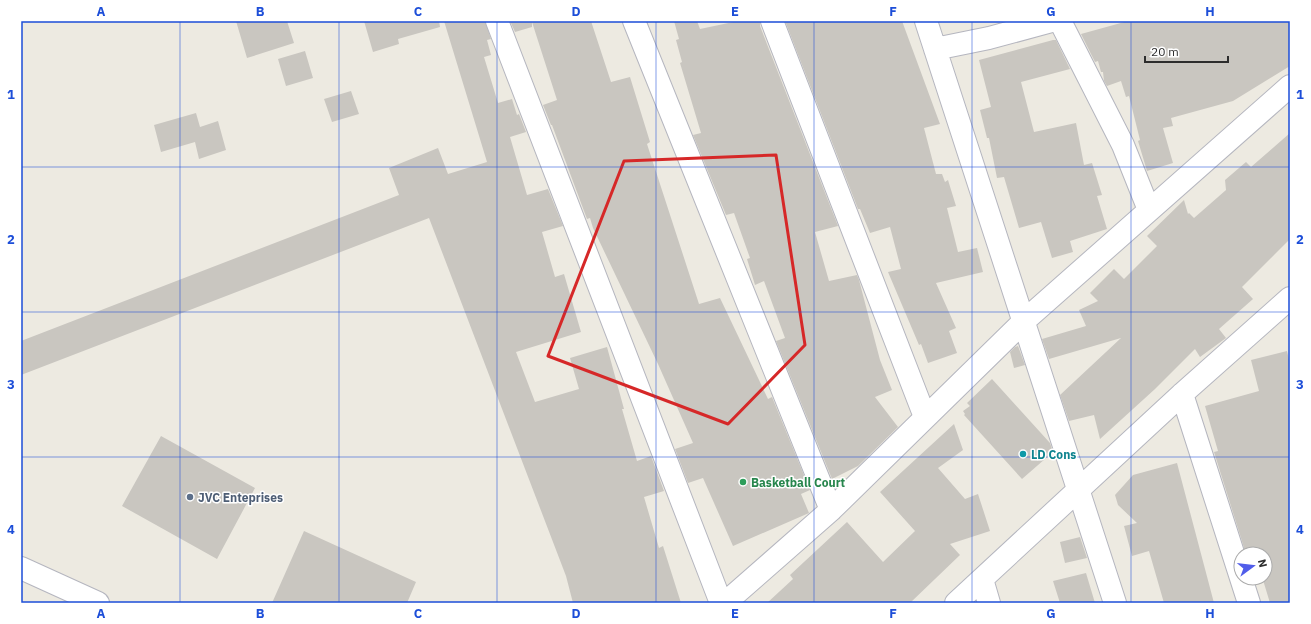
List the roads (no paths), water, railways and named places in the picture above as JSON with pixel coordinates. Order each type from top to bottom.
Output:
[{"type":"street","points":[[497,21],[721,603]]},
{"type":"street","points":[[634,21],[831,510]]},
{"type":"street","points":[[772,21],[925,417]]},
{"type":"street","points":[[926,21],[1115,603]]},
{"type":"street","points":[[935,50],[989,38],[1052,21]]},
{"type":"street","points":[[1060,21],[1123,145],[1149,210]]},
{"type":"street","points":[[725,603],[831,510],[1024,321],[1290,86]]},
{"type":"street","points":[[956,603],[1182,394],[1290,299]]},
{"type":"street","points":[[1182,394],[1249,603]]},
{"type":"street","points":[[21,568],[98,603]]},
{"type":"street","points":[[982,579],[989,603]]},
{"type":"place","name":"LD Cons","points":[[1023,454]]},
{"type":"place","name":"Basketball Court","points":[[743,482]]},
{"type":"place","name":"JVC Enteprises","points":[[190,497]]}]
